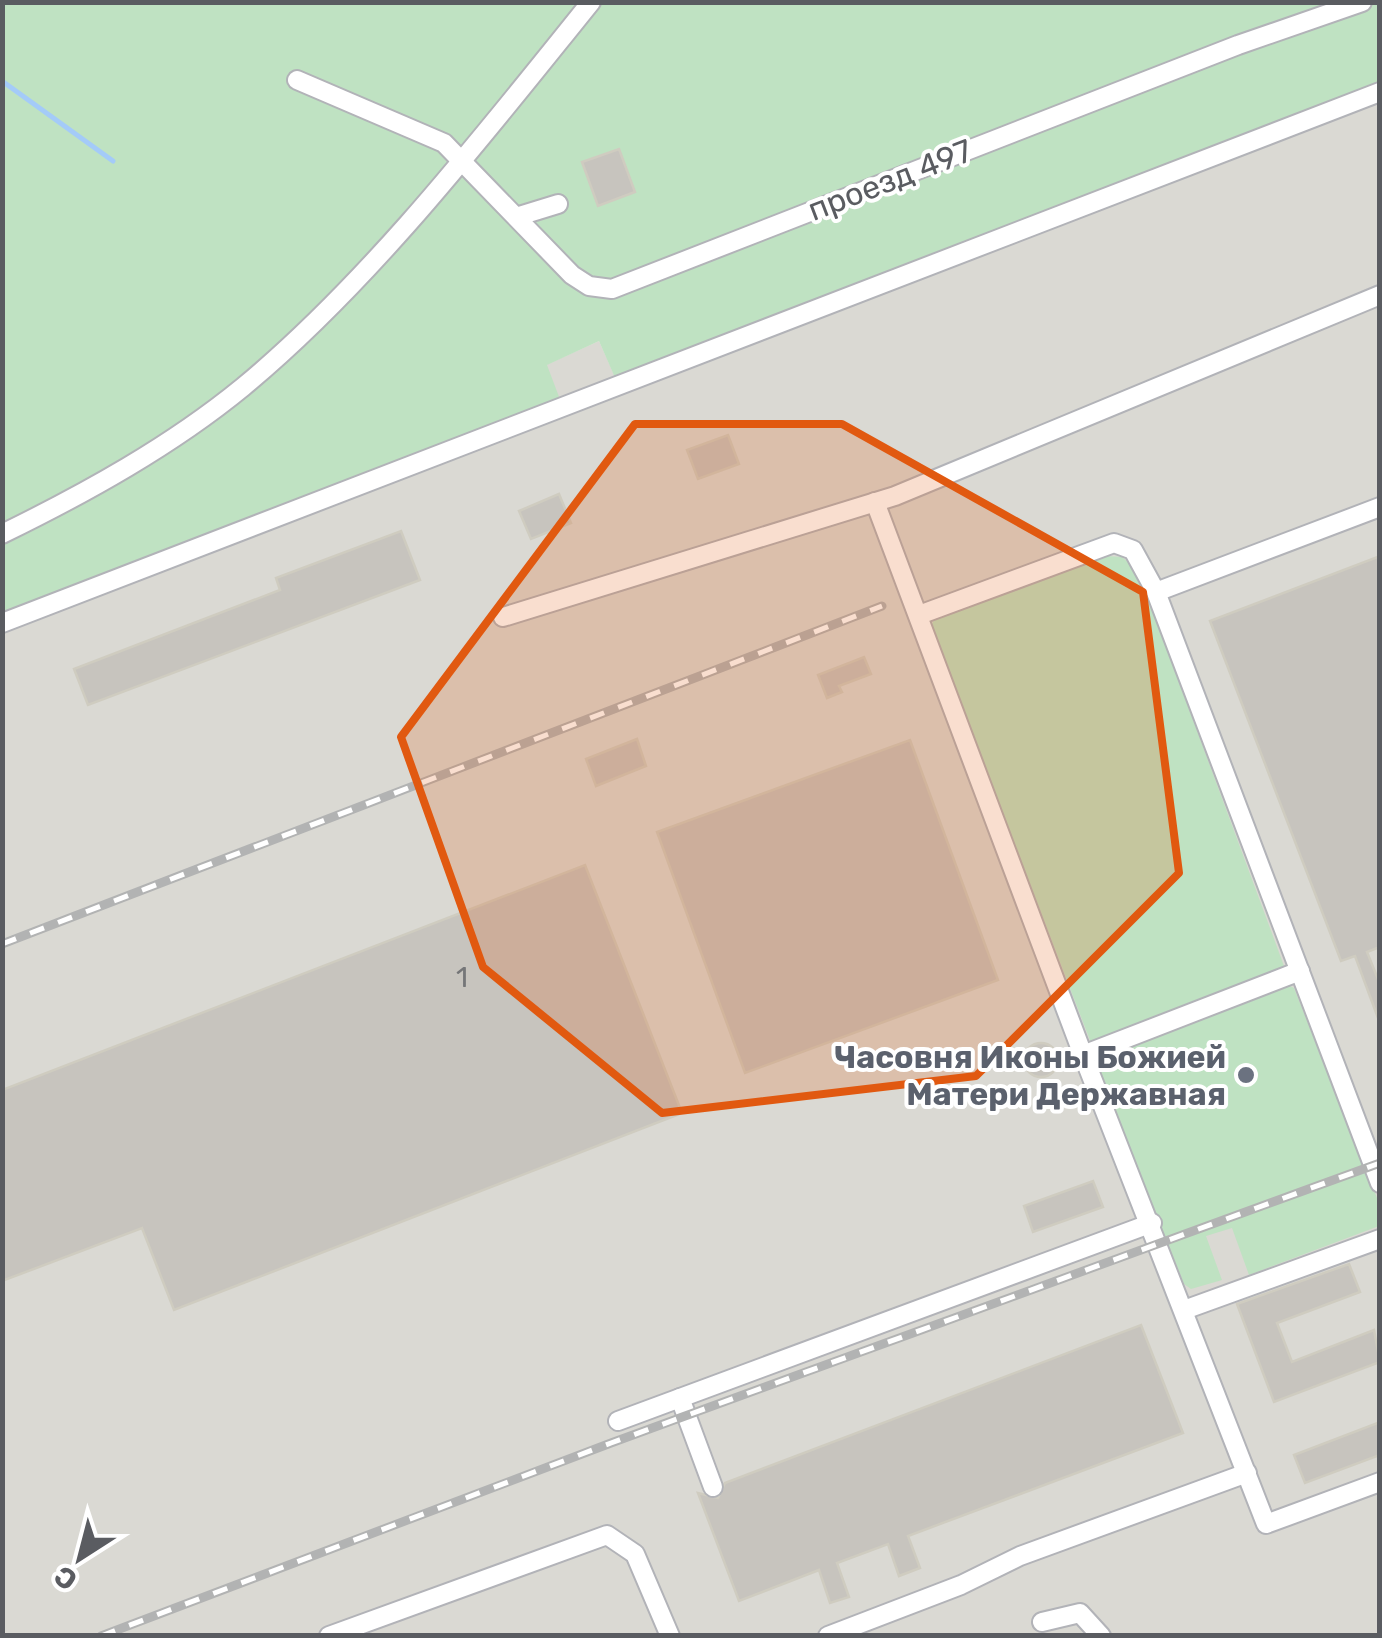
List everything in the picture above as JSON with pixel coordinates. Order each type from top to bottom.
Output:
[{"type":"lane","points":[[2,534],[94,489],[241,388],[353,287],[591,2]]},
{"type":"lane","name":"проезд 497","points":[[297,80],[444,143],[462,157],[572,275],[590,286],[612,288],[1238,45],[1362,2]]},
{"type":"lane","points":[[2,623],[1380,92]]},
{"type":"lane","points":[[519,216],[558,204]]},
{"type":"lane","points":[[503,617],[875,502],[1380,295]]},
{"type":"lane","points":[[875,502],[1083,1056],[1152,1223],[1266,1524],[1380,1482]]},
{"type":"lane","points":[[1156,592],[1380,507]]},
{"type":"lane","points":[[920,615],[1114,544],[1133,550],[1156,592],[1300,971],[1371,1136],[1380,1183]]},
{"type":"lane","points":[[1083,1056],[1300,971]]},
{"type":"lane","points":[[618,1421],[1152,1223]]},
{"type":"lane","points":[[1184,1310],[1380,1239]]},
{"type":"lane","points":[[680,1398],[713,1487]]},
{"type":"lane","points":[[828,1636],[961,1585],[1020,1556],[1246,1473]]},
{"type":"lane","points":[[329,1636],[606,1535],[634,1554],[670,1636]]},
{"type":"lane","points":[[1042,1622],[1080,1614],[1101,1636]]},
{"type":"highlighted area","points":[[635,424],[842,424],[1143,592],[1179,873],[976,1076],[662,1113],[483,967],[401,737]]},
{"type":"shaded area","points":[[1379,85],[1379,1635],[3,1636],[3,614],[560,401],[546,365],[599,341],[616,379]]},
{"type":"green space","points":[[3,3],[1379,3],[1379,85],[616,380],[599,341],[547,365],[561,402],[3,614]]},
{"type":"green space","points":[[1106,556],[1122,557],[1138,571],[1284,966],[1281,971],[1091,1043],[931,626],[935,618]]},
{"type":"green space","points":[[1288,985],[1294,988],[1379,1203],[1379,1226],[1249,1275],[1232,1228],[1206,1236],[1222,1280],[1191,1289],[1184,1284],[1096,1062],[1098,1057]]},
{"type":"building","points":[[619,149],[635,192],[598,206],[582,162]]},
{"type":"building","points":[[728,435],[739,464],[698,479],[687,450]]},
{"type":"building","points":[[559,494],[571,523],[531,539],[519,511]]},
{"type":"building","points":[[401,531],[420,580],[88,705],[74,669],[280,590],[276,578]]},
{"type":"building","points":[[1380,556],[1380,947],[1367,952],[1380,984],[1378,1018],[1355,956],[1341,961],[1210,621]]},
{"type":"building","points":[[864,657],[871,674],[839,686],[842,692],[827,698],[818,675]]},
{"type":"building","points":[[637,739],[646,766],[596,786],[586,759]]},
{"type":"building","points":[[910,740],[998,980],[745,1073],[657,832]]},
{"type":"building","points":[[585,865],[682,1113],[174,1310],[142,1228],[2,1281],[2,1090]]},
{"type":"building","points":[[1041,1043],[1053,1048],[1058,1060],[1053,1072],[1041,1077],[1029,1072],[1024,1060],[1029,1048]]},
{"type":"building","name":"Часовня Иконы Божией Матери Державная","points":[[1247,1066],[1254,1068],[1254,1082],[1247,1084],[1240,1082],[1238,1075],[1240,1068]]},
{"type":"building","points":[[1093,1181],[1103,1207],[1033,1232],[1024,1206]]},
{"type":"building","points":[[1349,1264],[1360,1292],[1277,1323],[1292,1362],[1374,1330],[1380,1362],[1274,1402],[1237,1304]]},
{"type":"building","points":[[1141,1325],[1183,1433],[908,1536],[920,1568],[899,1576],[888,1544],[837,1563],[849,1597],[830,1603],[819,1570],[739,1601],[698,1493],[718,1498],[725,1483]]},
{"type":"building","points":[[1380,1422],[1380,1455],[1305,1483],[1294,1455]]},
{"type":"waterway","points":[[2,81],[113,161]]},
{"type":"railway","points":[[2,944],[882,606]]},
{"type":"railway","points":[[101,1636],[611,1443],[1380,1163]]},
{"type":"place","name":"Часовня Иконы Божией Матери Державная","points":[[1246,1075]]}]
